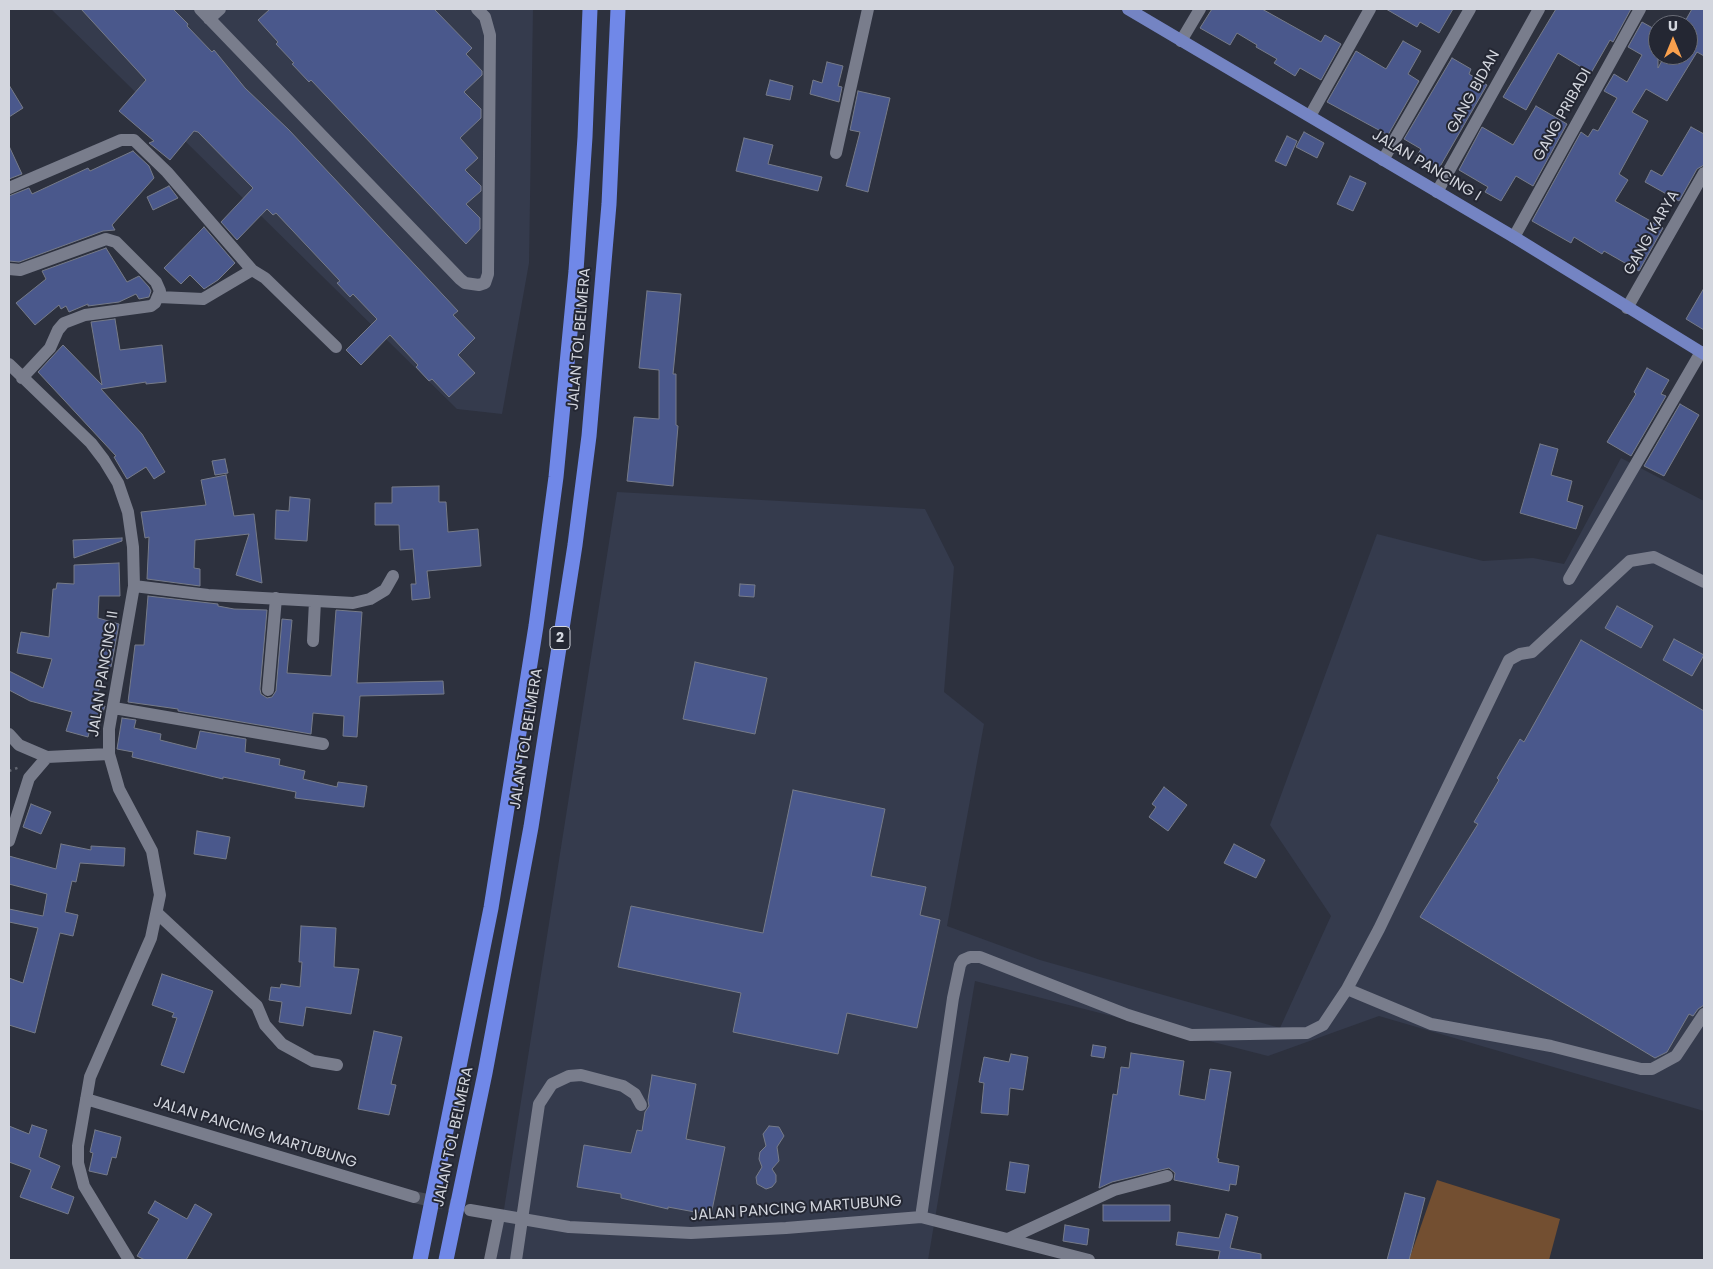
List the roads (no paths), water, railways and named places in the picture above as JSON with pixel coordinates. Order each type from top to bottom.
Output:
[{"type":"highway","name":"JALAN TOL BELMERA","points":[[420,1260],[489,918],[512,783],[556,478],[576,271],[585,137],[590,9]]},
{"type":"highway","name":"JALAN TOL BELMERA","points":[[446,1260],[485,1073],[528,845],[575,545],[589,436],[606,252],[618,9]]},
{"type":"main road","name":"JALAN PANCING I","points":[[1128,9],[1514,237],[1703,353]]},
{"type":"street","points":[[200,9],[460,279],[465,283],[480,285],[485,283],[488,274],[490,36],[485,17],[477,9]]},
{"type":"street","points":[[209,19],[220,9]]},
{"type":"street","points":[[836,153],[868,9]]},
{"type":"street","points":[[1181,40],[1200,9]]},
{"type":"street","points":[[1310,116],[1370,9]]},
{"type":"street","points":[[1383,160],[1470,9]]},
{"type":"street","name":"GANG BIDAN","points":[[1437,192],[1539,9]]},
{"type":"street","name":"GANG PRIBADI","points":[[1514,237],[1640,9]]},
{"type":"street","points":[[9,188],[121,140],[134,140],[167,172],[252,270],[265,278],[336,347]]},
{"type":"street","name":"GANG KARYA","points":[[1627,308],[1704,173]]},
{"type":"street","points":[[9,270],[20,270],[106,239],[116,242],[160,287],[159,296],[151,306],[85,316],[64,323],[58,330],[50,348],[22,378]]},
{"type":"street","points":[[159,296],[202,299],[252,270]]},
{"type":"street","points":[[1570,579],[1703,353]]},
{"type":"street","name":"JALAN PANCING II","points":[[9,364],[91,443],[118,483],[128,512],[133,547],[134,586],[109,729],[109,754],[119,790],[152,851],[160,895],[151,938],[90,1077],[78,1146],[80,1170],[84,1186],[129,1260]]},
{"type":"street","points":[[921,1217],[953,998],[960,965],[970,957],[980,957],[1128,1015],[1191,1035],[1260,1036],[1307,1033],[1323,1025],[1347,989],[1379,929],[1509,660],[1520,654],[1532,652],[1630,561],[1654,557],[1704,582]]},
{"type":"street","points":[[134,586],[208,595],[353,603],[370,599],[384,590],[393,576]]},
{"type":"street","points":[[268,690],[276,598]]},
{"type":"street","points":[[313,641],[315,601]]},
{"type":"street","points":[[114,708],[323,744]]},
{"type":"street","points":[[9,734],[19,746],[47,757],[109,754]]},
{"type":"street","points":[[9,841],[29,778],[47,757]]},
{"type":"street","points":[[157,913],[257,1006],[265,1025],[282,1044],[313,1061],[337,1065]]},
{"type":"street","points":[[1347,989],[1431,1024],[1551,1046],[1641,1069],[1661,1066],[1676,1056],[1704,1014]]},
{"type":"street","points":[[516,1260],[539,1104],[552,1084],[570,1076],[581,1075],[623,1086],[635,1094],[641,1105]]},
{"type":"street","name":"JALAN PANCING MARTUBUNG","points":[[86,1099],[414,1198]]},
{"type":"street","points":[[1008,1239],[1114,1190],[1167,1176]]},
{"type":"street","name":"JALAN PANCING MARTUBUNG","points":[[470,1210],[577,1228],[691,1233],[786,1228],[921,1217],[1089,1260]]},
{"type":"street","points":[[490,1260],[499,1216]]},
{"type":"tunnel","points":[[414,1197],[465,1208]]}]
